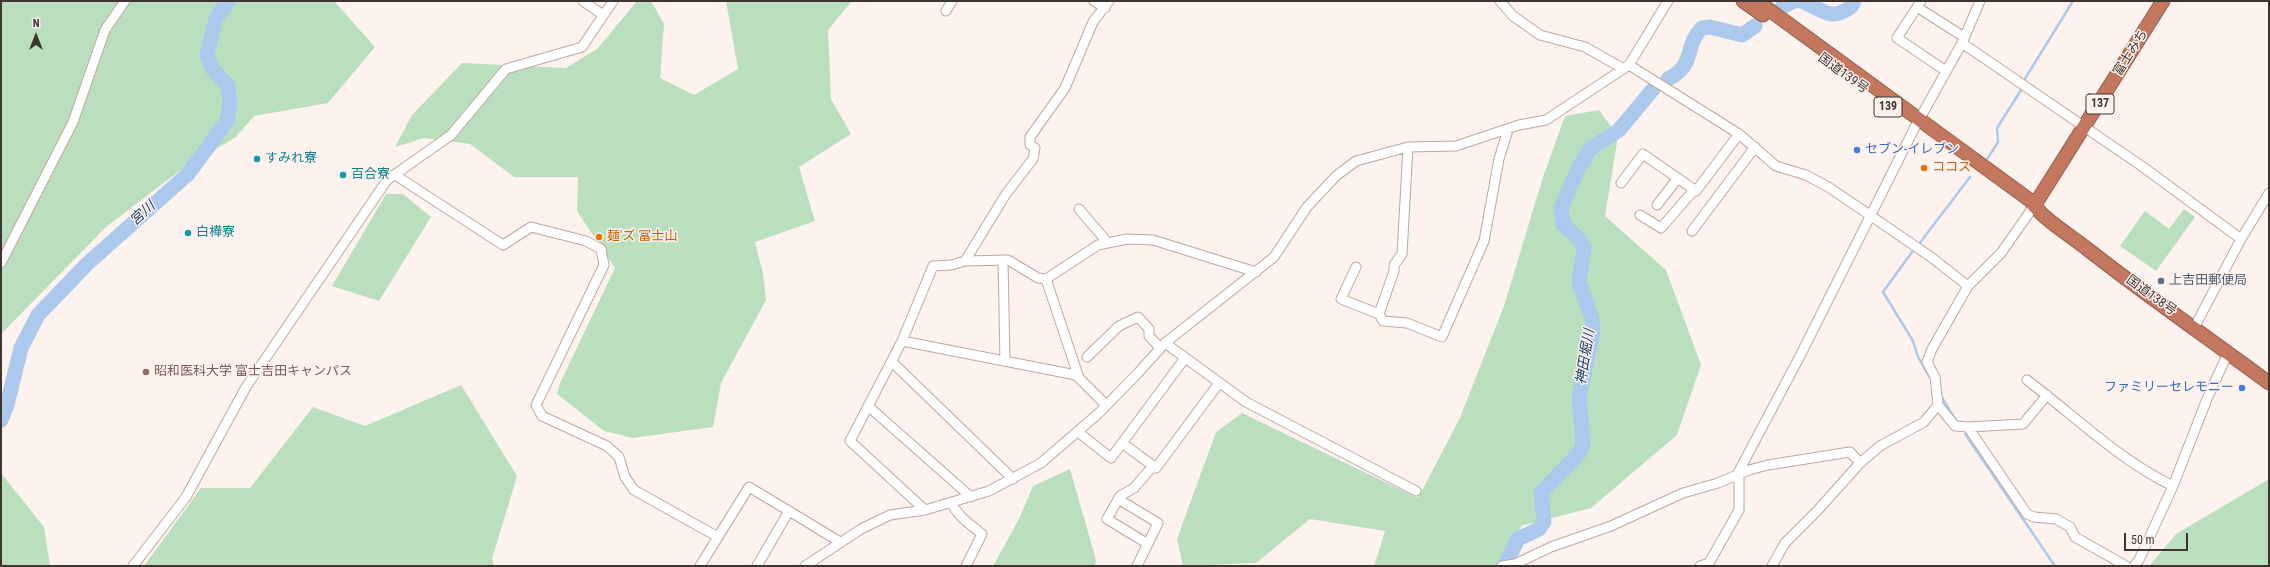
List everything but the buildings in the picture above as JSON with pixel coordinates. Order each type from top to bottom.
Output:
[{"type":"highway","name":"国道139号","points":[[1743,1],[1917,124],[2031,201],[2034,206]]},
{"type":"highway","name":"国道139号","points":[[1757,1],[1917,124]]},
{"type":"highway","name":"富士みち","points":[[2034,206],[2085,128],[2163,1]]},
{"type":"highway","name":"国道138号","points":[[2034,206],[2109,266],[2269,383]]},
{"type":"street","points":[[1,263],[74,122],[105,30],[125,1]]},
{"type":"street","points":[[583,1],[603,15]]},
{"type":"street","points":[[133,566],[186,497],[246,387],[387,180],[451,135],[506,69],[582,46],[613,1]]},
{"type":"street","points":[[946,12],[952,1]]},
{"type":"street","points":[[965,261],[1006,194],[1033,159],[1035,148],[1030,145],[1030,137],[1065,88],[1093,22],[1107,4],[1094,1]]},
{"type":"street","points":[[1500,1],[1513,16],[1540,35],[1585,47],[1625,66],[1739,134],[1776,166],[1806,175],[1931,257],[1968,286]]},
{"type":"street","points":[[805,566],[861,528],[890,515],[925,510],[989,492],[1041,463],[1078,432],[1138,373],[1162,345],[1256,272],[1274,256],[1307,207],[1336,176],[1356,161],[1408,147],[1456,146],[1546,120],[1625,66],[1668,1]]},
{"type":"street","points":[[1700,566],[1709,563],[1740,510],[1738,470],[1800,356],[1917,124],[1963,40],[1980,1]]},
{"type":"street","points":[[1946,71],[1897,38],[1919,4],[1963,40],[2241,239]]},
{"type":"street","points":[[1356,267],[1341,299],[1379,314],[1384,320],[1407,323],[1442,337],[1484,241],[1499,159],[1508,130]]},
{"type":"street","points":[[1640,215],[1661,228],[1694,190],[1696,191],[1739,134]]},
{"type":"street","points":[[1379,314],[1394,271],[1394,265],[1402,254],[1408,147]]},
{"type":"street","points":[[1692,231],[1755,148]]},
{"type":"street","points":[[1621,183],[1643,154],[1694,190]]},
{"type":"street","points":[[395,175],[503,245],[531,227],[586,241],[601,249],[604,265],[536,405],[542,416],[607,446],[619,457],[625,477],[634,490],[718,537]]},
{"type":"street","points":[[1657,205],[1678,178]]},
{"type":"street","points":[[2194,328],[2241,239],[2269,193]]},
{"type":"street","points":[[2034,206],[2001,253],[1968,286],[1932,349],[1927,362],[1935,377],[1938,405],[1955,426],[1968,427],[2023,424],[2047,395]]},
{"type":"street","points":[[1079,210],[1108,243]]},
{"type":"street","points":[[925,510],[850,441],[892,362],[934,266],[951,265],[965,261],[1008,260],[1038,278],[1046,279],[1098,245],[1127,239],[1153,240],[1256,272]]},
{"type":"street","points":[[1003,260],[1005,361]]},
{"type":"street","points":[[1046,279],[1078,375],[1106,404]]},
{"type":"street","points":[[1087,357],[1119,326],[1138,317],[1149,329],[1149,336],[1185,358],[1246,402],[1416,491]]},
{"type":"street","points":[[902,341],[1078,375]]},
{"type":"street","points":[[2130,566],[2138,564],[2173,486],[2207,399],[2228,353]]},
{"type":"street","points":[[1078,432],[1111,458],[1185,358]]},
{"type":"street","points":[[892,362],[1013,479]]},
{"type":"street","points":[[2027,380],[2126,458],[2155,477],[2173,486]]},
{"type":"street","points":[[1122,443],[1156,468],[1219,383]]},
{"type":"street","points":[[1772,566],[1785,543],[1818,510],[1860,463],[1880,446],[1924,422],[1938,405]]},
{"type":"street","points":[[868,406],[971,497]]},
{"type":"street","points":[[1968,427],[2028,514],[2034,517],[2056,519],[2070,526],[2075,537],[2126,566]]},
{"type":"street","points":[[1502,566],[1515,564],[1551,547],[1611,526],[1683,493],[1768,465],[1850,452],[1860,463]]},
{"type":"street","points":[[1148,544],[1107,518],[1118,499],[1134,488],[1153,466]]},
{"type":"street","points":[[700,566],[749,487],[840,542]]},
{"type":"street","points":[[1118,499],[1158,523],[1137,566]]},
{"type":"street","points":[[951,502],[955,510],[966,522],[982,534],[966,566]]},
{"type":"street","points":[[757,566],[789,511]]},
{"type":"green space","points":[[1,1],[334,1],[375,47],[328,103],[254,116],[236,137],[178,172],[106,227],[3,332],[1,337]]},
{"type":"green space","points":[[637,1],[651,1],[664,24],[660,78],[694,95],[738,69],[726,1],[852,1],[828,30],[831,99],[851,134],[799,167],[815,221],[755,242],[763,274],[766,300],[721,383],[713,427],[633,438],[604,431],[557,394],[560,383],[615,268],[577,211],[578,177],[514,177],[470,144],[424,138],[395,147],[412,115],[462,63],[566,68],[597,49]]},
{"type":"green space","points":[[1599,110],[1618,136],[1605,216],[1666,270],[1701,365],[1677,435],[1591,508],[1521,526],[1502,566],[1374,566],[1385,531],[1310,519],[1256,563],[1183,566],[1177,539],[1216,432],[1242,413],[1418,498],[1459,420],[1504,306],[1543,177],[1565,116]]},
{"type":"green space","points":[[386,194],[403,194],[431,217],[379,301],[332,286]]},
{"type":"green space","points":[[2184,209],[2195,217],[2156,271],[2120,246],[2145,211],[2169,229]]},
{"type":"green space","points":[[461,385],[517,476],[492,559],[494,566],[144,566],[201,488],[250,488],[313,407],[365,426]]},
{"type":"green space","points":[[1070,469],[1096,560],[1095,566],[993,566],[1019,519],[1033,486]]},
{"type":"green space","points":[[1,473],[44,527],[50,566],[1,566]]},
{"type":"green space","points":[[2269,479],[2269,566],[2149,566],[2176,534]]},
{"type":"waterway","name":"宮川","points":[[1,420],[7,405],[21,348],[38,315],[87,264],[188,174],[227,121],[230,104],[228,86],[212,68],[207,55],[216,18],[228,1]]},
{"type":"waterway","name":"神田堀川","points":[[1782,7],[1794,1]]},
{"type":"waterway","name":"神田堀川","points":[[1801,1],[1823,12],[1834,14],[1840,13],[1847,9],[1854,1]]},
{"type":"waterway","points":[[2023,82],[2073,1]]},
{"type":"waterway","name":"神田堀川","points":[[1668,79],[1683,67],[1696,35],[1702,28],[1710,27],[1742,35],[1755,26]]},
{"type":"waterway","points":[[1986,161],[1998,142],[1997,128],[2023,87]]},
{"type":"waterway","name":"神田堀川","points":[[1505,566],[1518,539],[1539,529],[1544,522],[1541,493],[1580,452],[1583,443],[1579,398],[1593,332],[1592,318],[1579,282],[1584,248],[1579,239],[1563,224],[1561,207],[1579,167],[1590,149],[1619,130],[1654,88]]},
{"type":"waterway","points":[[1919,244],[1970,177]]},
{"type":"waterway","points":[[1912,252],[1883,292],[1913,341],[1918,357],[1930,378]]},
{"type":"waterway","points":[[1941,396],[1955,419]]},
{"type":"waterway","points":[[1965,434],[2055,566]]},
{"type":"place","name":"セブン-イレブン","points":[[1857,150]]},
{"type":"place","name":"すみれ寮","points":[[257,159]]},
{"type":"place","name":"ココス","points":[[1924,168]]},
{"type":"place","name":"百合寮","points":[[343,175]]},
{"type":"place","name":"白樺寮","points":[[188,233]]},
{"type":"place","name":"麺'ズ 冨士山","points":[[599,237]]},
{"type":"place","name":"上吉田郵便局","points":[[2161,281]]},
{"type":"place","name":"昭和医科大学 富士吉田キャンパス","points":[[146,372]]},
{"type":"place","name":"ファミリーセレモニー","points":[[2242,388]]}]
